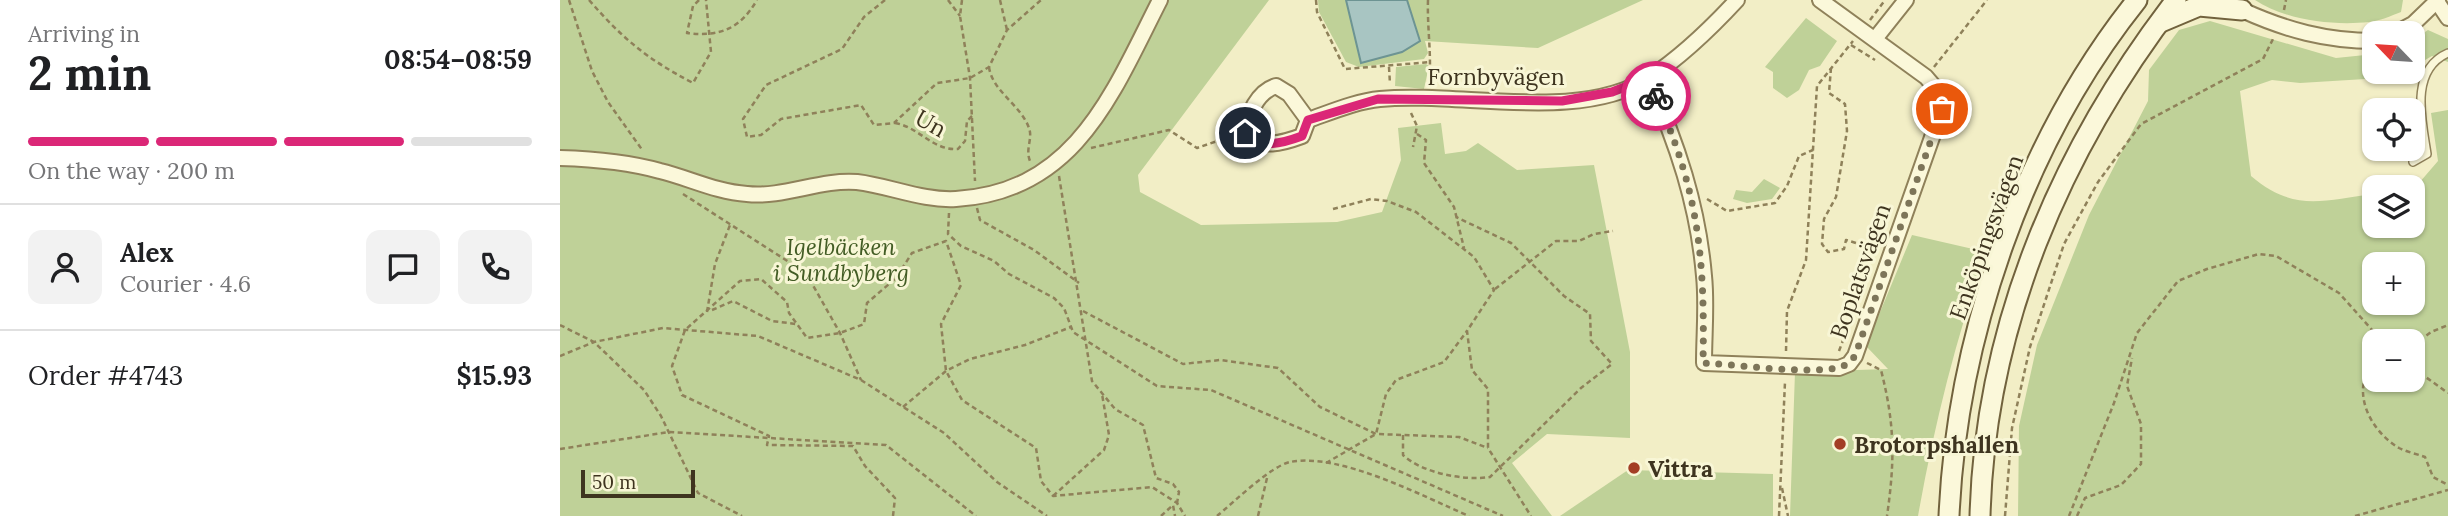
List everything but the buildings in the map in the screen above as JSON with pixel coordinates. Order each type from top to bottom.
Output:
[{"type":"main road","points":[[1980,516],[1994,387],[2010,322],[2038,236],[2091,125],[2157,24],[2176,0]]},
{"type":"main road","name":"Enköpingsvägen","points":[[1950,516],[1964,391],[1992,281],[2015,214],[2062,116],[2134,2]]},
{"type":"main road","points":[[2157,24],[2199,6],[2237,5]]},
{"type":"street","points":[[560,158],[657,170],[706,186],[749,195],[773,194],[841,182],[937,198],[975,196],[1013,186],[1035,177],[1062,159],[1078,143],[1102,111],[1160,0]]},
{"type":"street","name":"Fornbyvägen","points":[[1245,133],[1257,142],[1283,143],[1302,136],[1308,120],[1378,99],[1562,101],[1612,92],[1648,78],[1718,20],[1737,0]]},
{"type":"street","name":"Boplatsvägen","points":[[1648,78],[1672,132],[1690,188],[1705,279],[1703,363],[1839,368],[1849,364],[1855,356],[1942,109],[1938,91],[1926,77],[1820,0]]},
{"type":"street","points":[[1875,39],[1906,0]]},
{"type":"street","points":[[2416,21],[2437,0],[2448,18]]},
{"type":"street","points":[[2237,5],[2280,27],[2339,40],[2362,41]]},
{"type":"street","points":[[1245,133],[1254,106],[1266,89],[1276,86],[1289,94],[1308,120]]},
{"type":"lane","points":[[2413,162],[2427,154],[2420,108],[2423,80],[2432,64],[2448,53]]},
{"type":"path","points":[[589,0],[621,36],[653,63],[693,83],[711,52],[706,0]]},
{"type":"path","points":[[699,0],[693,6],[687,33],[709,36],[745,19],[757,0]]},
{"type":"path","points":[[885,0],[864,17],[842,49],[766,85],[743,119],[747,137],[761,135],[781,119],[861,105],[874,125],[892,123],[937,83],[970,78],[989,67]]},
{"type":"path","points":[[948,0],[960,16]]},
{"type":"path","points":[[962,0],[960,16],[970,78],[975,196],[979,220],[1034,250],[1079,283]]},
{"type":"path","points":[[1000,0],[1007,30]]},
{"type":"path","points":[[1035,177],[1027,152],[1031,131],[1021,112],[990,76],[989,67],[1007,30],[1041,0]]},
{"type":"path","points":[[1316,0],[1317,12],[1345,69],[1432,62]]},
{"type":"path","points":[[1427,98],[1432,62],[1427,37],[1428,0]]},
{"type":"path","points":[[1779,516],[1787,311],[1806,260],[1816,86],[1885,0]]},
{"type":"path","points":[[1926,77],[1987,0]]},
{"type":"path","points":[[2005,516],[2012,428],[2030,347],[2064,244],[2098,182],[2141,124],[2263,59],[2280,27],[2286,0]]},
{"type":"path","points":[[1850,44],[1878,62]]},
{"type":"path","points":[[1831,68],[1829,93],[1845,104],[1847,131],[1836,197],[1824,219],[1822,244],[1828,252],[1844,249],[1846,240],[1879,251]]},
{"type":"path","points":[[1413,114],[1417,134],[1413,147]]},
{"type":"path","name":"Un","points":[[892,123],[907,125],[943,150],[958,149],[965,141],[967,121],[972,116]]},
{"type":"path","points":[[1078,143],[1089,148],[1169,130],[1197,148],[1245,133]]},
{"type":"path","points":[[1417,134],[1426,140],[1424,163],[1454,207],[1464,248]]},
{"type":"path","points":[[1690,188],[1727,211],[1775,203],[1787,186],[1799,156],[1813,149]]},
{"type":"path","points":[[1062,159],[1059,177],[1079,283],[1092,381],[1115,409],[1143,425],[1151,448],[1152,472],[1156,478],[1173,484],[1179,492],[1177,503]]},
{"type":"path","points":[[937,198],[950,214],[948,234],[961,246],[995,261],[1009,274],[1054,298],[1064,308],[1071,327],[1157,386],[1211,390],[1409,473],[1503,516]]},
{"type":"path","points":[[1333,209],[1371,199],[1387,201],[1416,212],[1474,257],[1494,290]]},
{"type":"path","points":[[1403,435],[1403,455],[1414,465],[1474,479],[1490,477],[1581,388],[1612,364],[1591,341],[1590,314],[1564,296],[1531,260],[1511,243],[1456,217]]},
{"type":"path","points":[[707,312],[715,264],[730,225]]},
{"type":"path","points":[[1326,463],[1376,434],[1386,394],[1396,380],[1444,362],[1494,290],[1531,260],[1556,242],[1578,242],[1613,231]]},
{"type":"path","points":[[769,436],[682,396],[673,366],[685,330],[740,281],[761,279],[787,302],[789,313],[807,338],[840,333],[864,324],[867,303],[897,278],[912,253],[946,241],[961,285],[941,324],[946,371],[962,400],[1036,448],[1041,481],[1053,496]]},
{"type":"path","points":[[2068,516],[2134,342],[2143,325],[2178,281],[2207,269],[2259,254],[2276,256],[2339,293],[2371,329]]},
{"type":"path","points":[[707,312],[733,301],[772,321],[796,324]]},
{"type":"path","points":[[1083,312],[1183,364],[1220,360],[1278,368],[1320,407],[1376,434],[1459,437],[1488,448]]},
{"type":"path","points":[[560,325],[594,342],[644,390],[669,432],[698,493],[742,516]]},
{"type":"path","points":[[1835,361],[1849,325]]},
{"type":"path","points":[[2425,337],[2448,325]]},
{"type":"path","points":[[903,407],[946,371],[970,359],[1025,345],[1071,327]]},
{"type":"path","points":[[560,356],[594,342],[663,328],[758,336],[862,380],[944,433],[998,482],[1047,516]]},
{"type":"path","points":[[1466,331],[1472,370],[1488,389],[1488,448],[1531,516]]},
{"type":"path","points":[[2077,516],[2085,498],[2121,485],[2141,464],[2141,424],[2127,386],[2134,342]]},
{"type":"path","points":[[1855,356],[1881,370],[1890,406],[1895,455],[1887,516]]},
{"type":"path","points":[[2425,377],[2448,394]]},
{"type":"path","points":[[2362,391],[2361,397],[2375,427],[2399,448],[2425,457],[2434,477],[2448,487]]},
{"type":"path","points":[[1053,496],[1104,450],[1109,435],[1102,393]]},
{"type":"path","points":[[560,449],[669,432],[886,445],[976,516]]},
{"type":"path","points":[[769,436],[767,445],[853,446],[865,466],[895,498],[893,516]]},
{"type":"path","points":[[1217,516],[1289,462],[1326,463],[1364,472],[1469,516]]},
{"type":"path","points":[[1258,516],[1267,476]]},
{"type":"path","points":[[1781,482],[1788,516]]},
{"type":"path","points":[[1053,496],[1152,487],[1177,503],[1185,516]]},
{"type":"path","points":[[2355,516],[2448,487]]},
{"type":"path","points":[[1161,516],[1173,505],[1175,516]]},
{"type":"green space","name":"Igelbäcken i Sundbyberg","points":[[560,0],[1269,0],[1138,175],[1140,192],[1201,225],[1337,222],[1382,212],[1401,160],[1398,128],[1441,123],[1445,154],[1466,151],[1478,143],[1517,170],[1594,165],[1630,352],[1630,438],[1547,434],[1512,463],[1552,516],[560,516]]},
{"type":"green space","points":[[1318,0],[1346,0],[1349,9],[1420,41],[1407,0],[1643,0],[1538,48],[1425,41],[1428,53],[1424,59],[1359,67],[1346,62],[1319,12]]},
{"type":"green space","points":[[2255,0],[2403,0],[2401,12],[2377,21],[2362,22],[2310,20],[2267,7]]},
{"type":"green space","points":[[1806,18],[1837,41],[1820,66],[1809,70],[1799,90],[1787,98],[1773,88],[1773,72],[1765,67]]},
{"type":"green space","points":[[2210,21],[2336,58],[2362,55],[2362,79],[2300,83],[2272,80],[2240,91],[2251,176],[2267,188],[2296,200],[2324,201],[2362,196],[2362,238],[2425,238],[2425,176],[2438,161],[2431,113],[2448,110],[2448,516],[2018,516],[2019,426],[2037,345],[2089,215],[2148,101],[2149,70],[2179,30]]},
{"type":"green space","points":[[2426,31],[2448,39],[2448,62],[2432,56],[2426,59]]},
{"type":"green space","points":[[1429,66],[1424,89],[1395,86],[1396,67]]},
{"type":"green space","points":[[1764,179],[1780,188],[1772,199],[1747,203],[1733,199],[1736,190],[1752,192]]},
{"type":"green space","points":[[1912,235],[1986,252],[1947,382],[1918,516],[1790,516],[1795,372],[1888,369],[1866,346]]},
{"type":"green space","points":[[1628,470],[1773,474],[1773,516],[1560,516]]},
{"type":"water","points":[[1346,0],[1407,0],[1420,41],[1402,52],[1361,63]]},
{"type":"way so far","points":[[1656,96],[1672,132],[1695,204],[1705,279],[1703,363],[1786,367],[1839,368],[1849,364],[1855,356],[1942,109]]},
{"type":"place","name":"Brotorpshallen","points":[[1840,444]]},
{"type":"place","name":"Vittra","points":[[1634,468]]},
{"type":"route","points":[[1245,133],[1257,142],[1283,143],[1302,136],[1308,120],[1378,99],[1427,98],[1534,103],[1562,101],[1612,92],[1648,78],[1656,96]]}]
